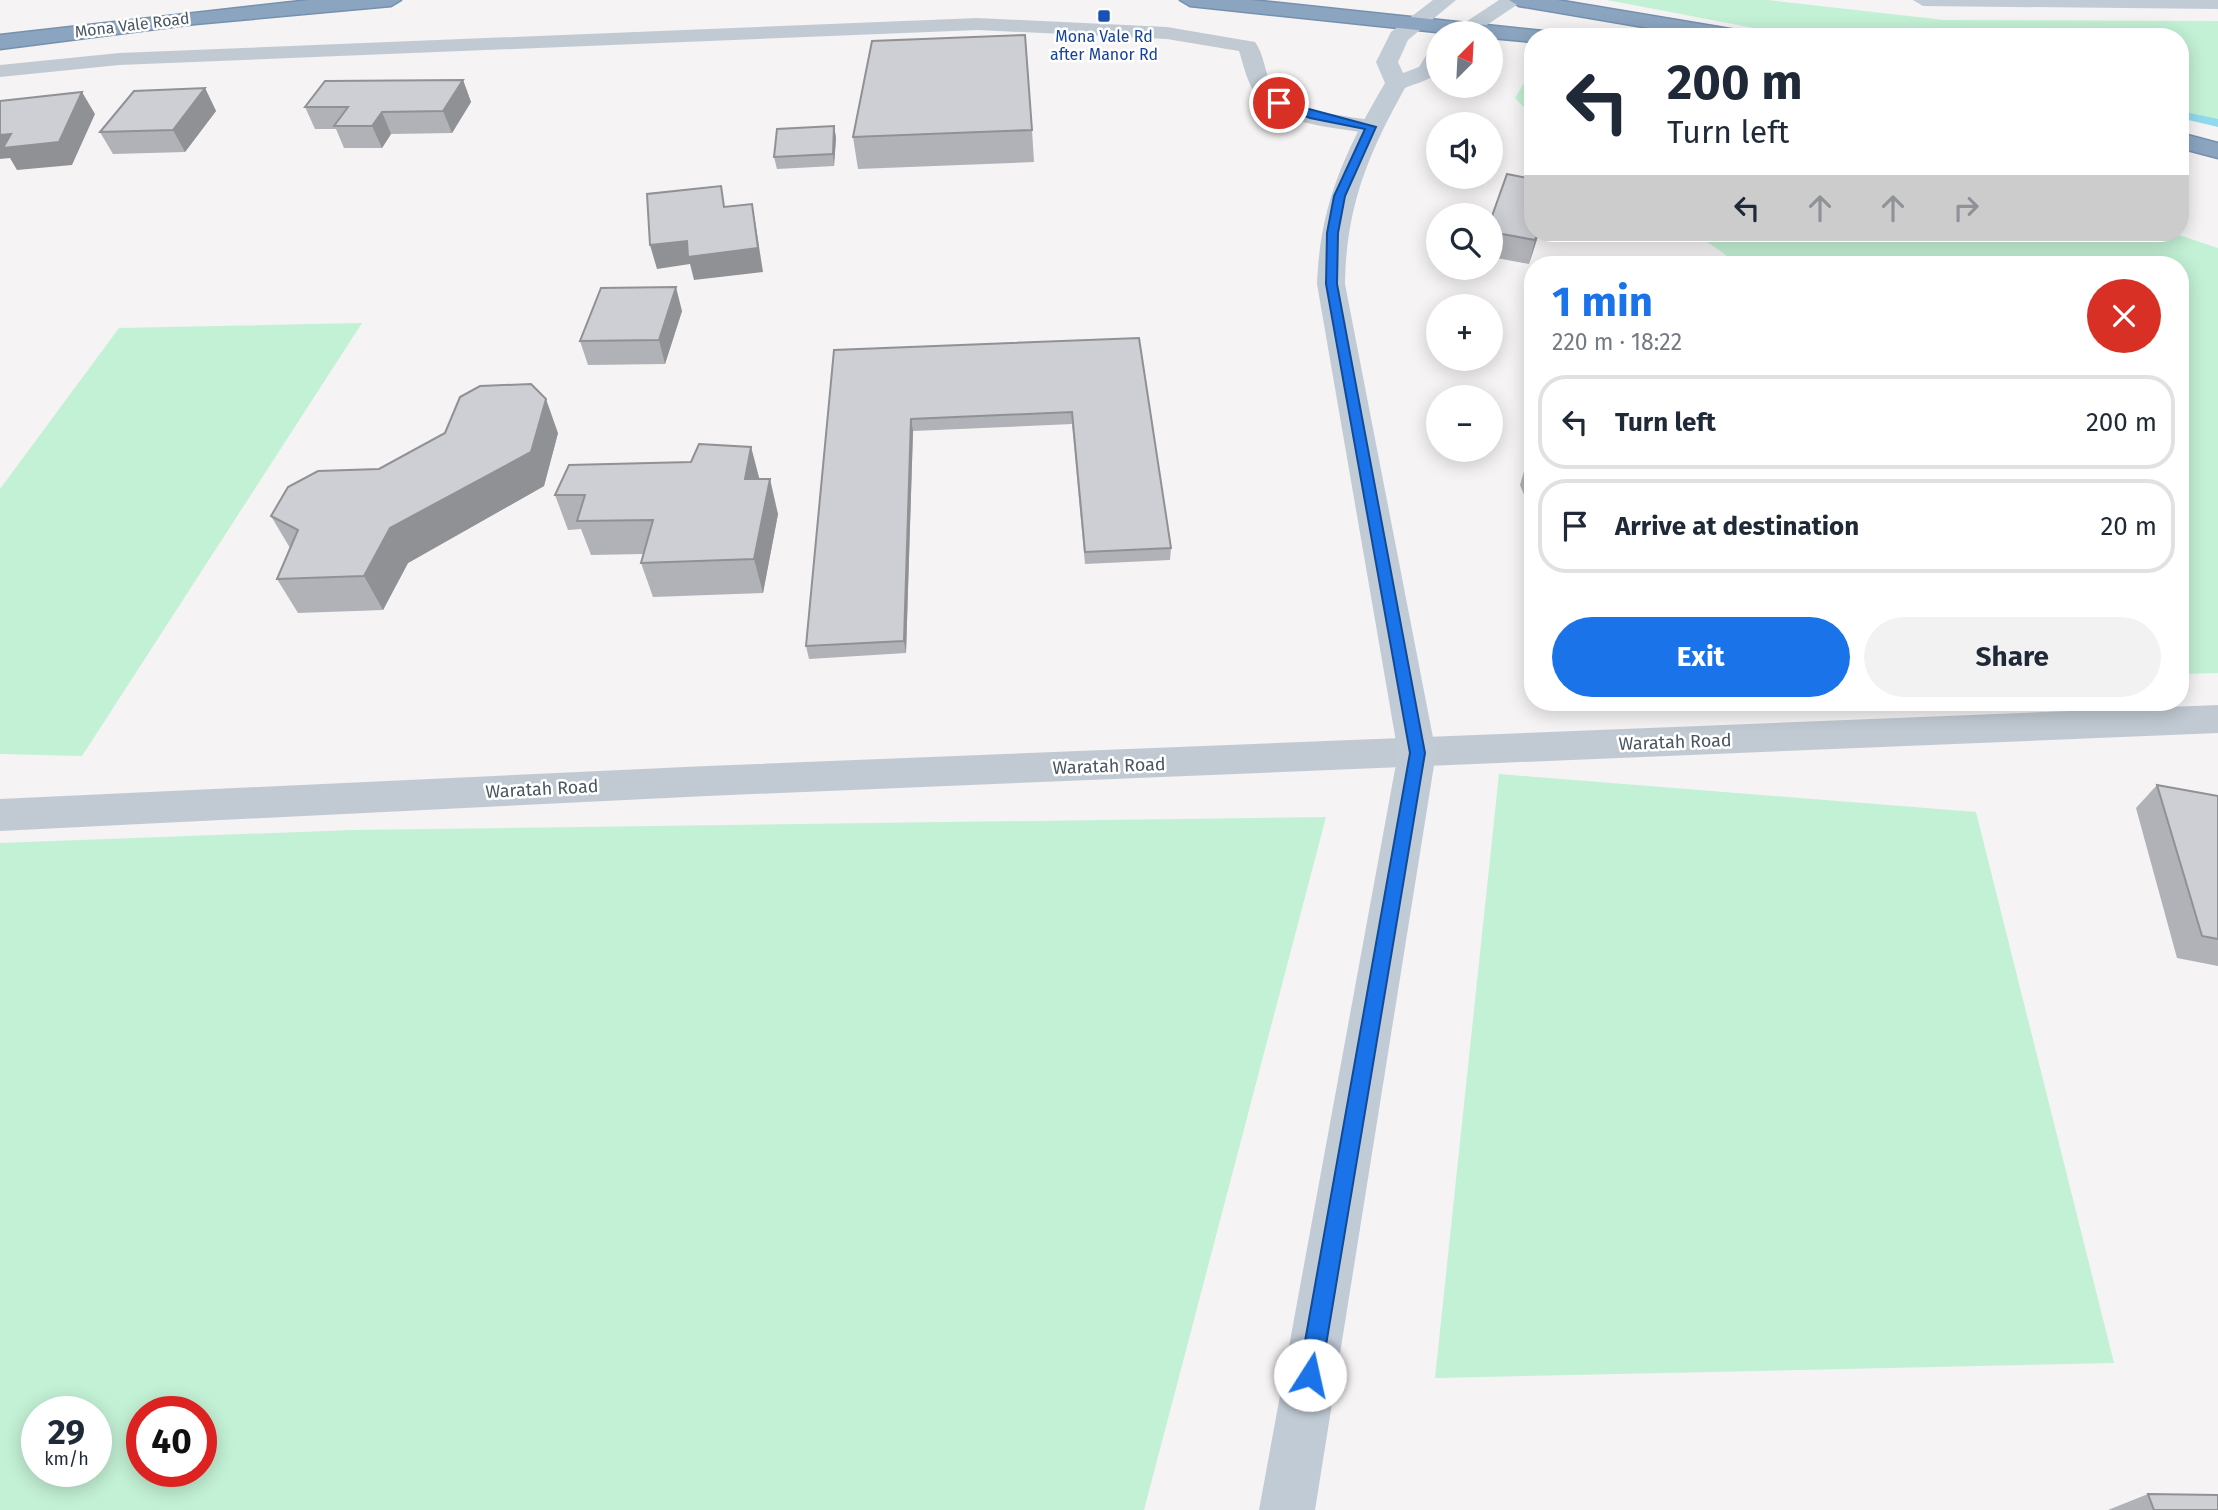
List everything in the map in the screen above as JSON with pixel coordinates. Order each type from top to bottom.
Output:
[{"type":"highway","name":"Mona Vale Road","points":[[0,42],[150,22],[391,0]]},
{"type":"highway","points":[[1190,0],[1426,24]]},
{"type":"highway","points":[[1519,0],[1688,28]]},
{"type":"highway","points":[[1503,33],[1524,35]]},
{"type":"highway","points":[[2189,143],[2218,151]]},
{"type":"highway","points":[[2189,167],[2218,175]]},
{"type":"street","points":[[1396,83],[1387,62],[1399,37],[1446,0]]},
{"type":"street","points":[[1480,21],[1514,0]]},
{"type":"street","points":[[1923,0],[2218,3]]},
{"type":"street","points":[[1287,1510],[1418,753],[1331,284],[1332,233],[1339,196],[1371,127],[1396,83],[1426,72]]},
{"type":"street","name":"Waratah Road","points":[[0,815],[708,781],[2218,719]]},
{"type":"lane","points":[[0,71],[119,59],[991,24],[1167,33],[1248,46],[1260,82],[1267,94],[1279,103],[1314,116],[1371,127]]},
{"type":"green space","points":[[1607,0],[1768,0],[1944,20],[2218,21],[2218,120],[2189,114],[2189,28],[1754,28]]},
{"type":"green space","points":[[1524,83],[1524,108],[1515,98]]},
{"type":"green space","points":[[2189,238],[2218,248],[2218,673],[2189,674],[2189,256],[1727,256],[1707,242],[2189,242]]},
{"type":"green space","points":[[362,323],[82,756],[0,754],[0,489],[119,328]]},
{"type":"green space","points":[[1499,774],[1976,812],[2114,1363],[1435,1378]]},
{"type":"green space","points":[[1326,817],[1144,1510],[0,1510],[0,843],[353,830]]},
{"type":"building","points":[[1025,35],[1032,130],[853,137],[872,41]]},
{"type":"building","points":[[463,80],[443,111],[382,112],[372,126],[334,126],[348,107],[305,107],[325,81]]},
{"type":"building","points":[[205,88],[173,130],[100,132],[134,91]]},
{"type":"building","points":[[82,92],[59,142],[3,148],[11,134],[0,135],[0,101]]},
{"type":"building","points":[[834,126],[833,154],[774,157],[777,129]]},
{"type":"building","points":[[1507,174],[1524,177],[1524,238],[1503,234],[1503,203],[1497,203]]},
{"type":"building","points":[[721,186],[724,207],[752,204],[758,248],[688,257],[687,241],[650,245],[647,194]]},
{"type":"building","points":[[676,287],[659,340],[580,341],[601,288]]},
{"type":"building","points":[[1139,338],[1171,548],[1085,552],[1072,412],[911,419],[904,641],[806,646],[834,350]]},
{"type":"building","points":[[531,384],[546,399],[531,452],[390,528],[364,576],[277,579],[298,530],[271,516],[288,487],[318,471],[379,469],[445,433],[460,397],[480,386]]},
{"type":"building","points":[[699,444],[751,447],[745,479],[770,479],[754,559],[641,563],[653,520],[577,521],[585,495],[555,495],[569,465],[691,462]]},
{"type":"building","points":[[2157,785],[2218,796],[2218,939],[2202,936]]},
{"type":"building","points":[[2148,1494],[2218,1495],[2218,1510],[2154,1510]]},
{"type":"waterway","points":[[2189,116],[2218,123]]},
{"type":"place","name":"Mona Vale Rd after Manor Rd","points":[[1104,16]]},
{"type":"route","points":[[1279,103],[1314,116],[1371,127],[1339,196],[1332,233],[1331,284],[1418,753],[1310,1375]]}]
